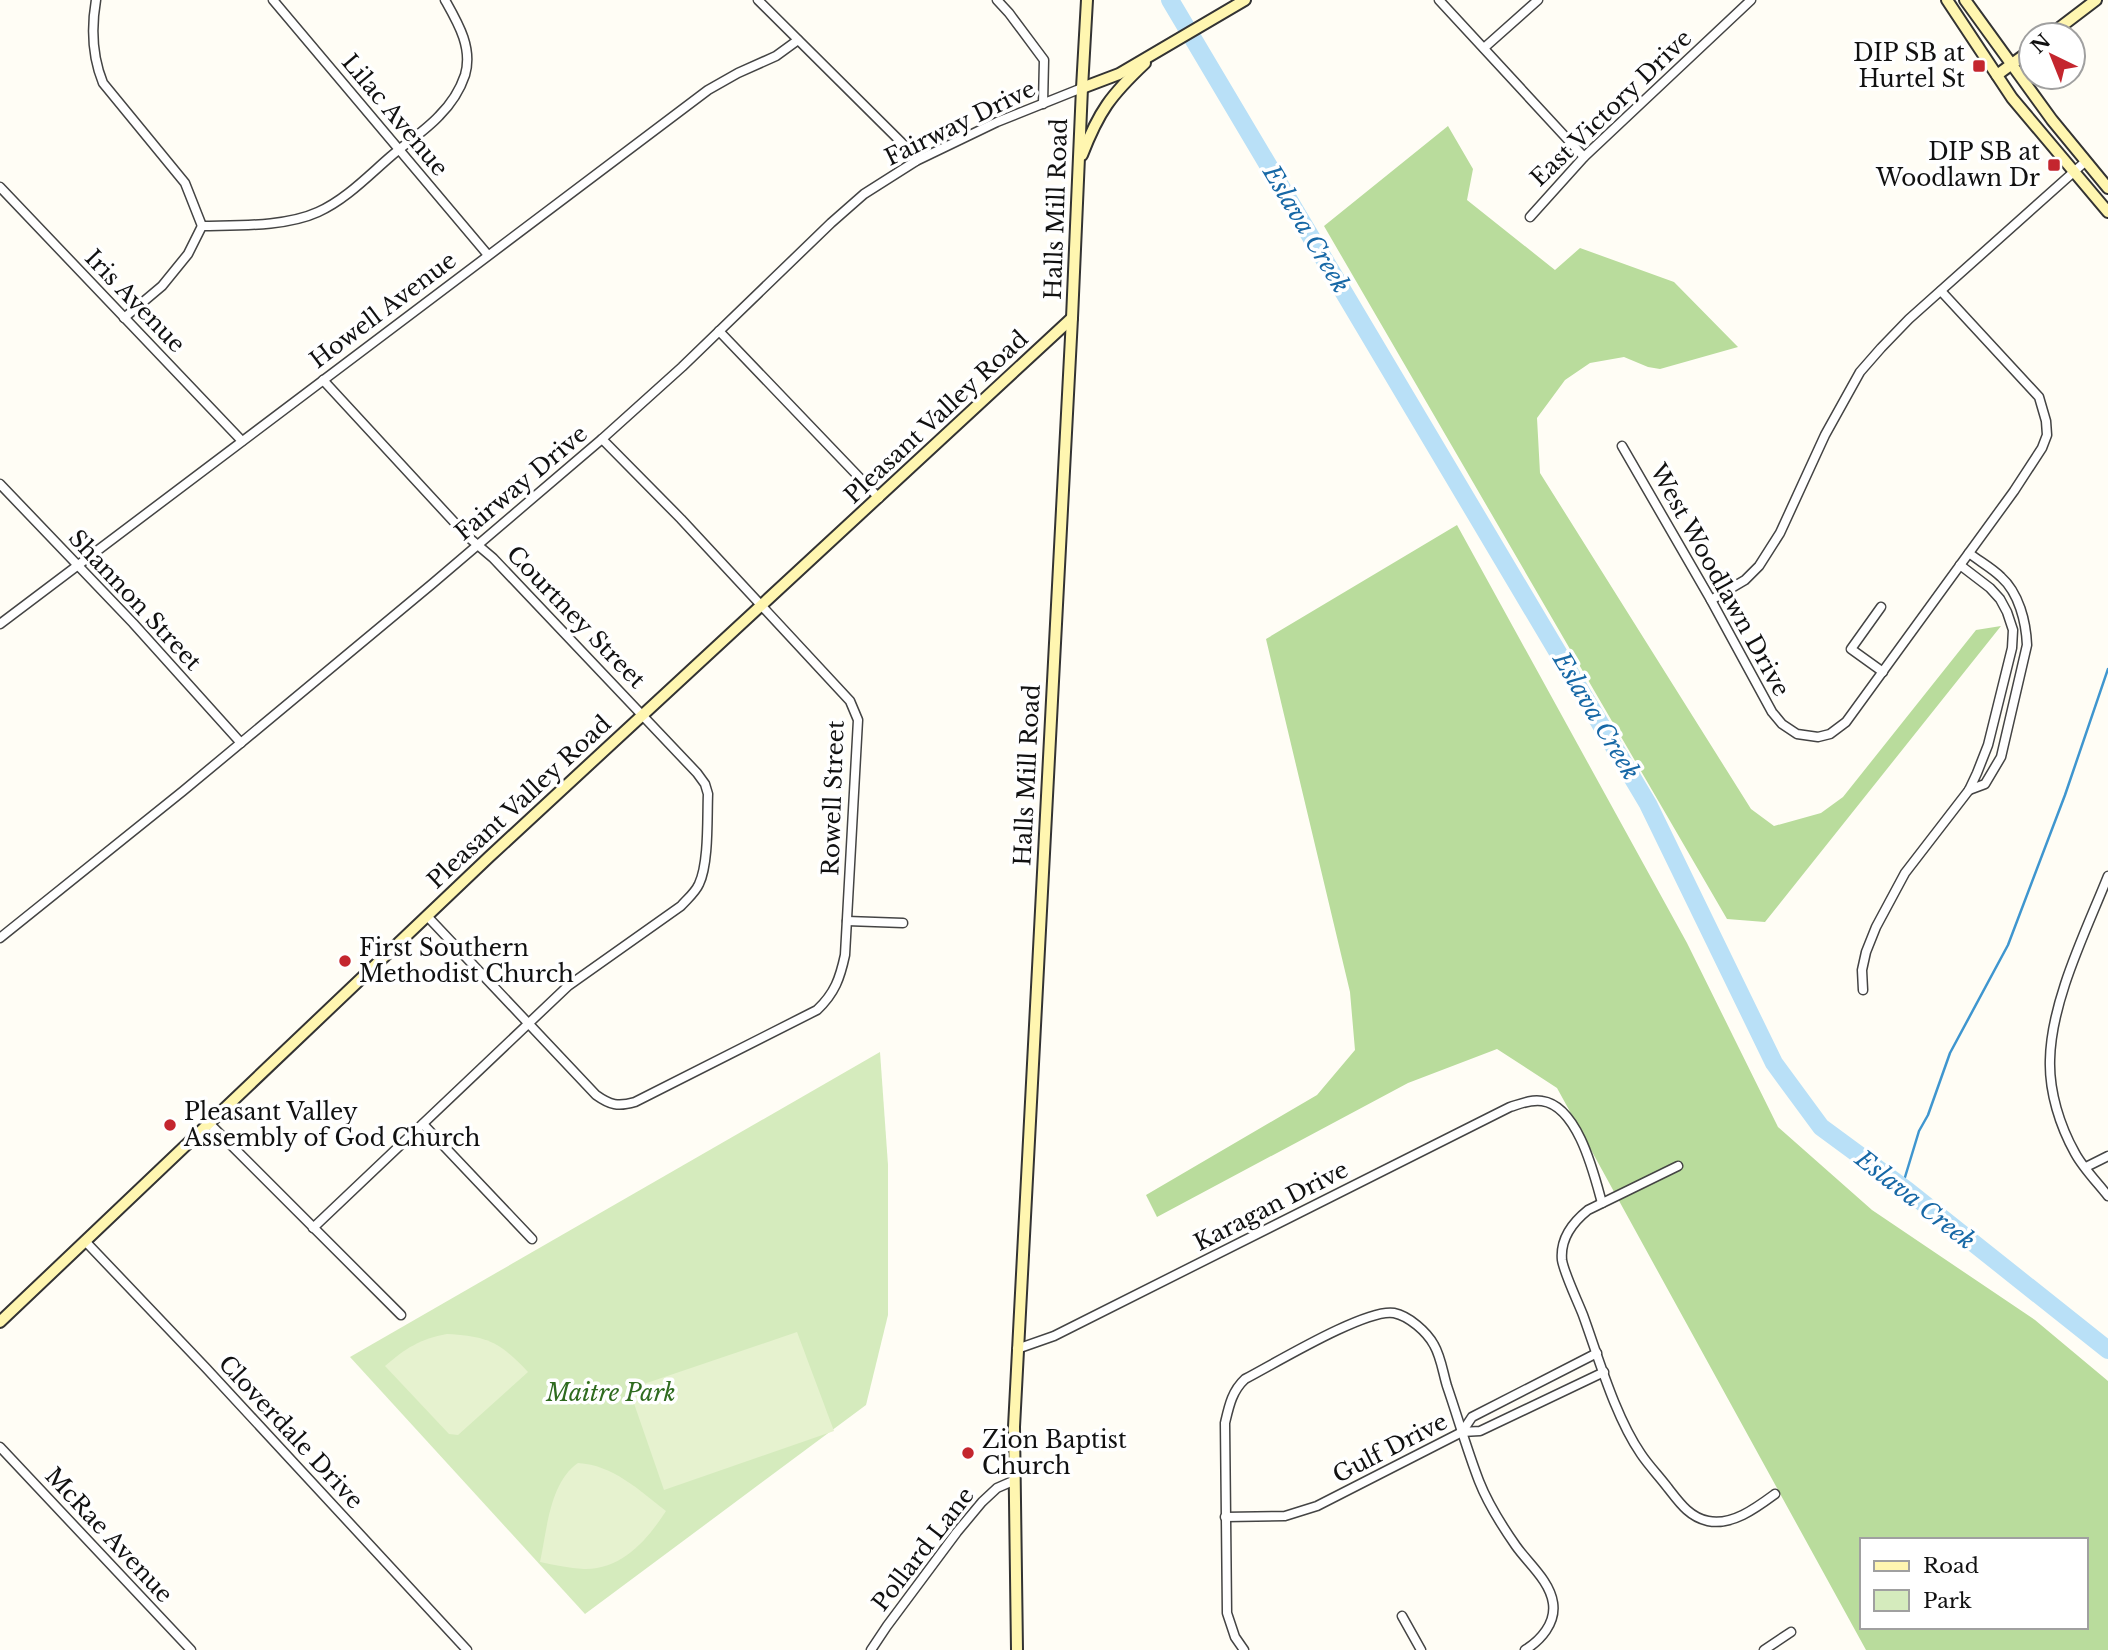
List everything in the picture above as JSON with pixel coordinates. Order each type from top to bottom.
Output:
[{"type":"street","points":[[96,0],[93,41],[96,65],[103,83],[185,183],[202,226],[188,254],[162,286],[124,318]]},
{"type":"street","name":"Lilac Avenue","points":[[273,0],[488,255]]},
{"type":"street","points":[[202,226],[246,225],[295,219],[317,212],[338,201],[440,115],[456,95],[465,74],[467,60],[464,36],[445,0]]},
{"type":"street","points":[[758,0],[903,144],[916,161]]},
{"type":"street","points":[[998,0],[1044,60],[1043,104]]},
{"type":"street","points":[[1082,88],[1087,0]]},
{"type":"street","name":"Halls Mill Road","points":[[1017,1650],[1013,1481],[1017,1349],[1082,88],[1119,74],[1245,0]]},
{"type":"street","points":[[1439,0],[1584,157]]},
{"type":"street","points":[[1484,48],[1538,0]]},
{"type":"street","name":"East Victory Drive","points":[[1530,217],[1584,157],[1751,0]]},
{"type":"street","points":[[1947,0],[2012,98],[2108,212]]},
{"type":"street","points":[[1965,0],[2011,65],[2108,188]]},
{"type":"street","points":[[2068,21],[2096,0]]},
{"type":"street","name":"Howell Avenue","points":[[0,624],[708,90],[776,56],[798,40]]},
{"type":"street","points":[[1079,164],[1094,124],[1107,103],[1119,88],[1161,49]]},
{"type":"street","points":[[1997,75],[2017,60]]},
{"type":"street","name":"Fairway Drive","points":[[0,938],[241,743],[602,439],[864,194],[916,161],[998,122],[1082,88]]},
{"type":"street","points":[[1711,600],[1745,580],[1759,566],[1780,533],[1825,435],[1860,372],[1881,348],[1941,291],[2086,161]]},
{"type":"street","name":"Iris Avenue","points":[[0,187],[242,441]]},
{"type":"street","name":"West Woodlawn Drive","points":[[1622,446],[1772,712],[1782,724],[1797,734],[1818,737],[1830,734],[1846,722],[1883,672],[2021,481],[2047,435],[2044,409],[2039,397],[1941,291]]},
{"type":"street","name":"Pleasant Valley Road","points":[[0,1322],[427,916],[1072,318]]},
{"type":"street","points":[[719,331],[879,498]]},
{"type":"street","name":"Courtney Street","points":[[313,1228],[568,986],[681,906],[698,887],[704,872],[708,794],[697,773],[644,715],[493,558],[467,536],[323,380]]},
{"type":"street","name":"Rowell Street","points":[[427,916],[596,1096],[609,1104],[621,1106],[635,1102],[817,1010],[834,991],[840,979],[845,955],[858,720],[850,701],[681,519],[602,439]]},
{"type":"street","name":"Shannon Street","points":[[0,484],[241,743]]},
{"type":"street","points":[[1969,553],[2002,578],[2010,588],[2026,627],[2027,645],[2001,757],[1985,784],[1969,790]]},
{"type":"street","points":[[1863,990],[1862,970],[1876,927],[1905,873],[1969,790],[1988,745],[2012,648],[2013,630],[2000,600],[1990,588],[1960,565]]},
{"type":"street","points":[[1881,607],[1851,649],[1883,672]]},
{"type":"street","points":[[2108,876],[2064,988],[2054,1023],[2050,1059],[2050,1080],[2059,1116],[2076,1154],[2108,1196]]},
{"type":"street","points":[[847,922],[903,923]]},
{"type":"street","name":"Karagan Drive","points":[[1017,1349],[1054,1336],[1510,1107],[1529,1101],[1543,1101],[1554,1105],[1570,1120],[1592,1167],[1602,1203]]},
{"type":"street","points":[[209,1123],[401,1315]]},
{"type":"street","points":[[423,1124],[532,1239]]},
{"type":"street","points":[[2085,1167],[2108,1156]]},
{"type":"street","points":[[1678,1166],[1588,1210],[1576,1220],[1567,1233],[1562,1260],[1622,1418],[1640,1453],[1684,1508],[1696,1517],[1720,1522],[1755,1508],[1775,1494]]},
{"type":"street","name":"Cloverdale Drive","points":[[85,1241],[467,1650]]},
{"type":"street","points":[[1244,1650],[1235,1637],[1227,1613],[1225,1423],[1237,1387],[1245,1379],[1344,1327],[1378,1313],[1394,1313],[1405,1317],[1421,1329],[1434,1345],[1480,1484],[1501,1522],[1545,1583],[1553,1601],[1553,1613],[1544,1634],[1525,1650]]},
{"type":"street","points":[[1462,1432],[1472,1417],[1597,1353]]},
{"type":"street","name":"Gulf Drive","points":[[1225,1517],[1285,1516],[1317,1506],[1462,1432],[1480,1431],[1604,1371]]},
{"type":"street","points":[[1522,1392],[1530,1406]]},
{"type":"street","name":"McRae Avenue","points":[[0,1447],[191,1650]]},
{"type":"street","name":"Pollard Lane","points":[[872,1650],[928,1570],[982,1502],[997,1488],[1013,1481]]},
{"type":"street","points":[[1402,1616],[1421,1650]]},
{"type":"street","points":[[1765,1650],[1791,1632]]},
{"type":"green space","points":[[1448,126],[1473,169],[1467,200],[1555,270],[1580,248],[1674,282],[1738,347],[1660,369],[1624,357],[1590,363],[1565,380],[1537,418],[1540,473],[1751,809],[1774,826],[1821,813],[1843,797],[1976,630],[2001,626],[1765,922],[1727,919],[1324,226]]},
{"type":"green space","points":[[1457,525],[1687,943],[1778,1127],[1872,1210],[2035,1320],[2108,1381],[2108,1650],[1866,1650],[1557,1088],[1497,1049],[1408,1083],[1157,1217],[1146,1195],[1317,1095],[1355,1050],[1350,992],[1266,639]]},
{"type":"green space","name":"Maitre Park","points":[[880,1052],[888,1165],[888,1315],[866,1405],[585,1614],[350,1357]]},
{"type":"green space","points":[[797,1332],[834,1431],[664,1490],[629,1389]]},
{"type":"green space","points":[[447,1334],[492,1342],[528,1372],[458,1435],[449,1434],[385,1366],[414,1345]]},
{"type":"green space","points":[[578,1463],[603,1468],[614,1474],[636,1487],[666,1511],[651,1532],[632,1551],[598,1568],[578,1569],[540,1562],[555,1495],[568,1472]]},
{"type":"waterway","name":"Eslava Creek","points":[[1170,0],[1648,804],[1774,1063],[1821,1127],[1908,1191],[2108,1350]]},
{"type":"waterway","points":[[1902,1187],[1919,1131],[1928,1115],[1950,1053],[2008,945],[2065,795],[2108,669]]},
{"type":"place","name":"DIP SB at Hurtel St","points":[[1979,66]]},
{"type":"place","name":"DIP SB at Woodlawn Dr","points":[[2054,165]]},
{"type":"place","name":"First Southern Methodist Church","points":[[345,961]]},
{"type":"place","name":"Pleasant Valley Assembly of God Church","points":[[170,1125]]},
{"type":"place","name":"Zion Baptist Church","points":[[968,1453]]}]
